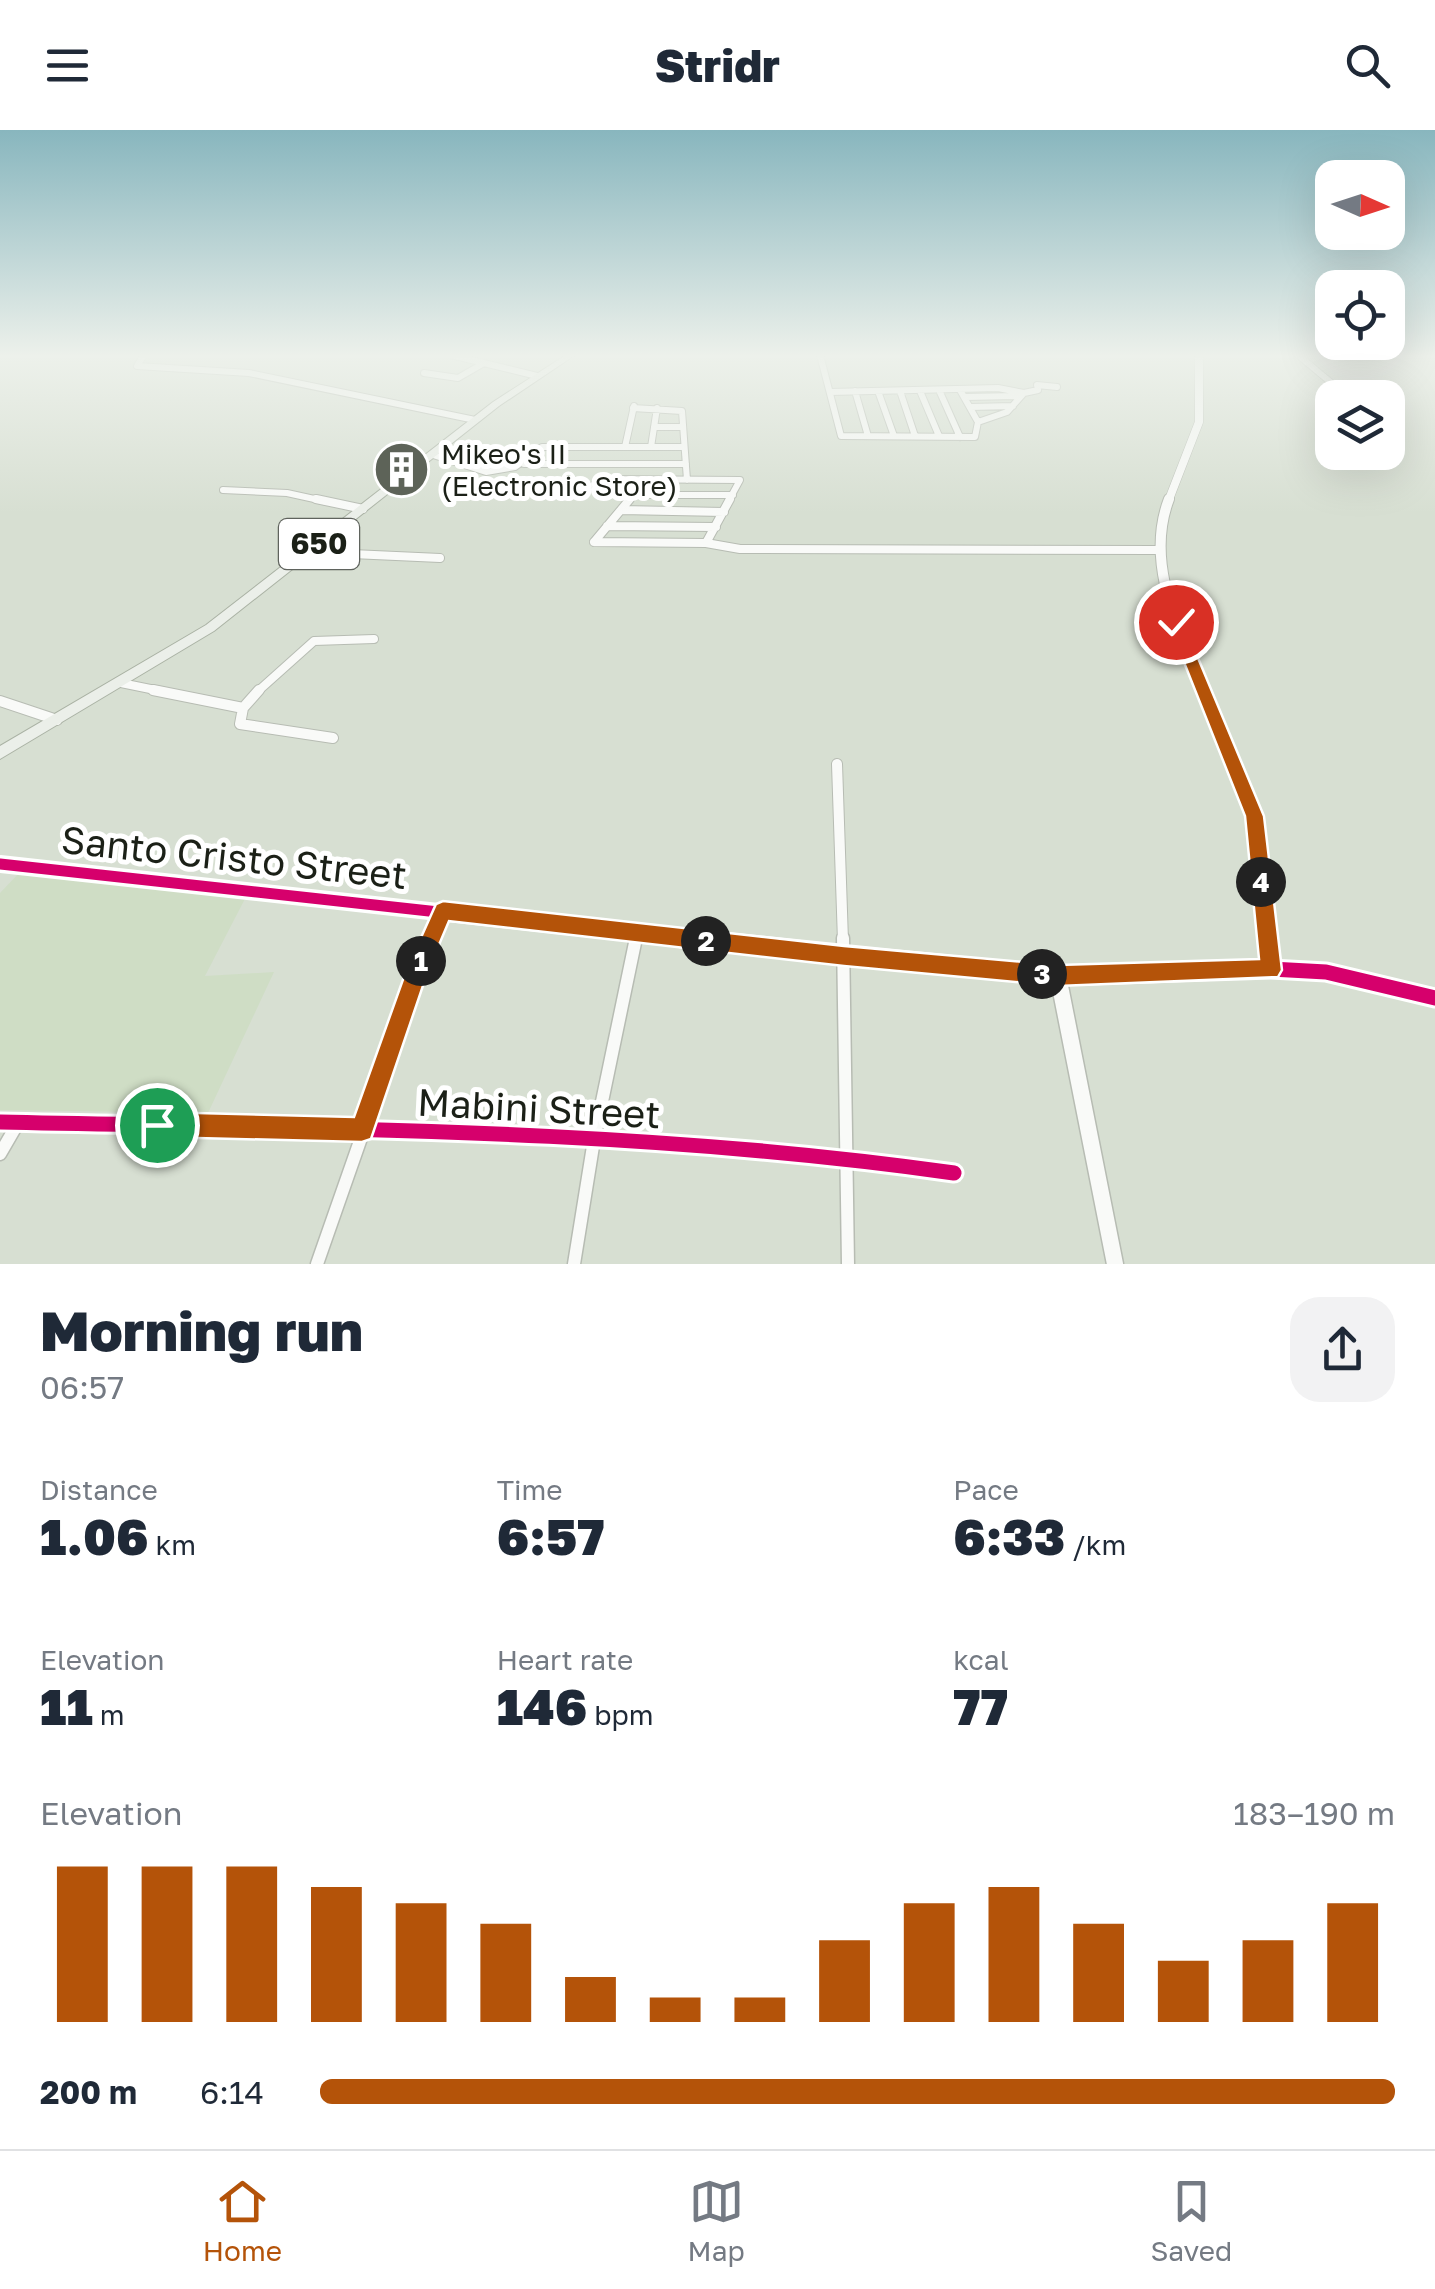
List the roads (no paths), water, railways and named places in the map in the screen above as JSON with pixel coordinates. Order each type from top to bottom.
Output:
[{"type":"main road","name":"650","points":[[0,753],[210,628],[493,408]]},
{"type":"street","points":[[418,408],[476,420]]},
{"type":"street","points":[[625,447],[634,408]]},
{"type":"street","points":[[651,447],[656,408],[682,411],[688,480]]},
{"type":"street","points":[[834,408],[842,436],[975,437],[978,422],[971,408]]},
{"type":"street","points":[[860,408],[868,436]]},
{"type":"street","points":[[884,408],[894,436]]},
{"type":"street","points":[[906,408],[916,436]]},
{"type":"street","points":[[927,408],[939,436]]},
{"type":"street","points":[[947,408],[960,436]]},
{"type":"street","points":[[978,422],[1012,408]]},
{"type":"street","points":[[1200,408],[1199,422],[1162,517],[1157,550],[1176,622],[1254,816],[1271,970],[1326,972],[1435,998]]},
{"type":"street","points":[[654,427],[683,427]]},
{"type":"street","points":[[522,464],[542,447],[684,447]]},
{"type":"street","points":[[433,455],[486,472],[522,464],[686,464]]},
{"type":"street","points":[[587,491],[599,478],[740,480],[706,543]]},
{"type":"street","points":[[646,480],[594,542],[706,543],[740,549],[1157,550]]},
{"type":"street","points":[[223,490],[286,493],[364,509]]},
{"type":"street","points":[[634,494],[733,496]]},
{"type":"street","points":[[621,510],[724,512]]},
{"type":"street","points":[[607,526],[716,527]]},
{"type":"street","points":[[308,552],[440,558]]},
{"type":"street","points":[[333,738],[245,728],[240,724],[243,708],[314,641],[374,639]]},
{"type":"street","points":[[122,683],[243,708]]},
{"type":"street","points":[[0,701],[57,720]]},
{"type":"street","points":[[836,764],[844,956],[848,1264]]},
{"type":"street","name":"Santo Cristo Street","points":[[0,864],[1058,976],[1271,970]]},
{"type":"street","points":[[317,1264],[417,971],[443,911]]},
{"type":"street","points":[[574,1264],[594,1140],[637,933]]},
{"type":"street","points":[[1058,976],[1115,1264]]},
{"type":"street","name":"Mabini Street","points":[[0,1122],[594,1140],[848,1158],[954,1174]]},
{"type":"street","points":[[0,1154],[18,1123]]},
{"type":"place","name":"Mikeo's II (Electronic Store)","points":[[402,470]]}]
